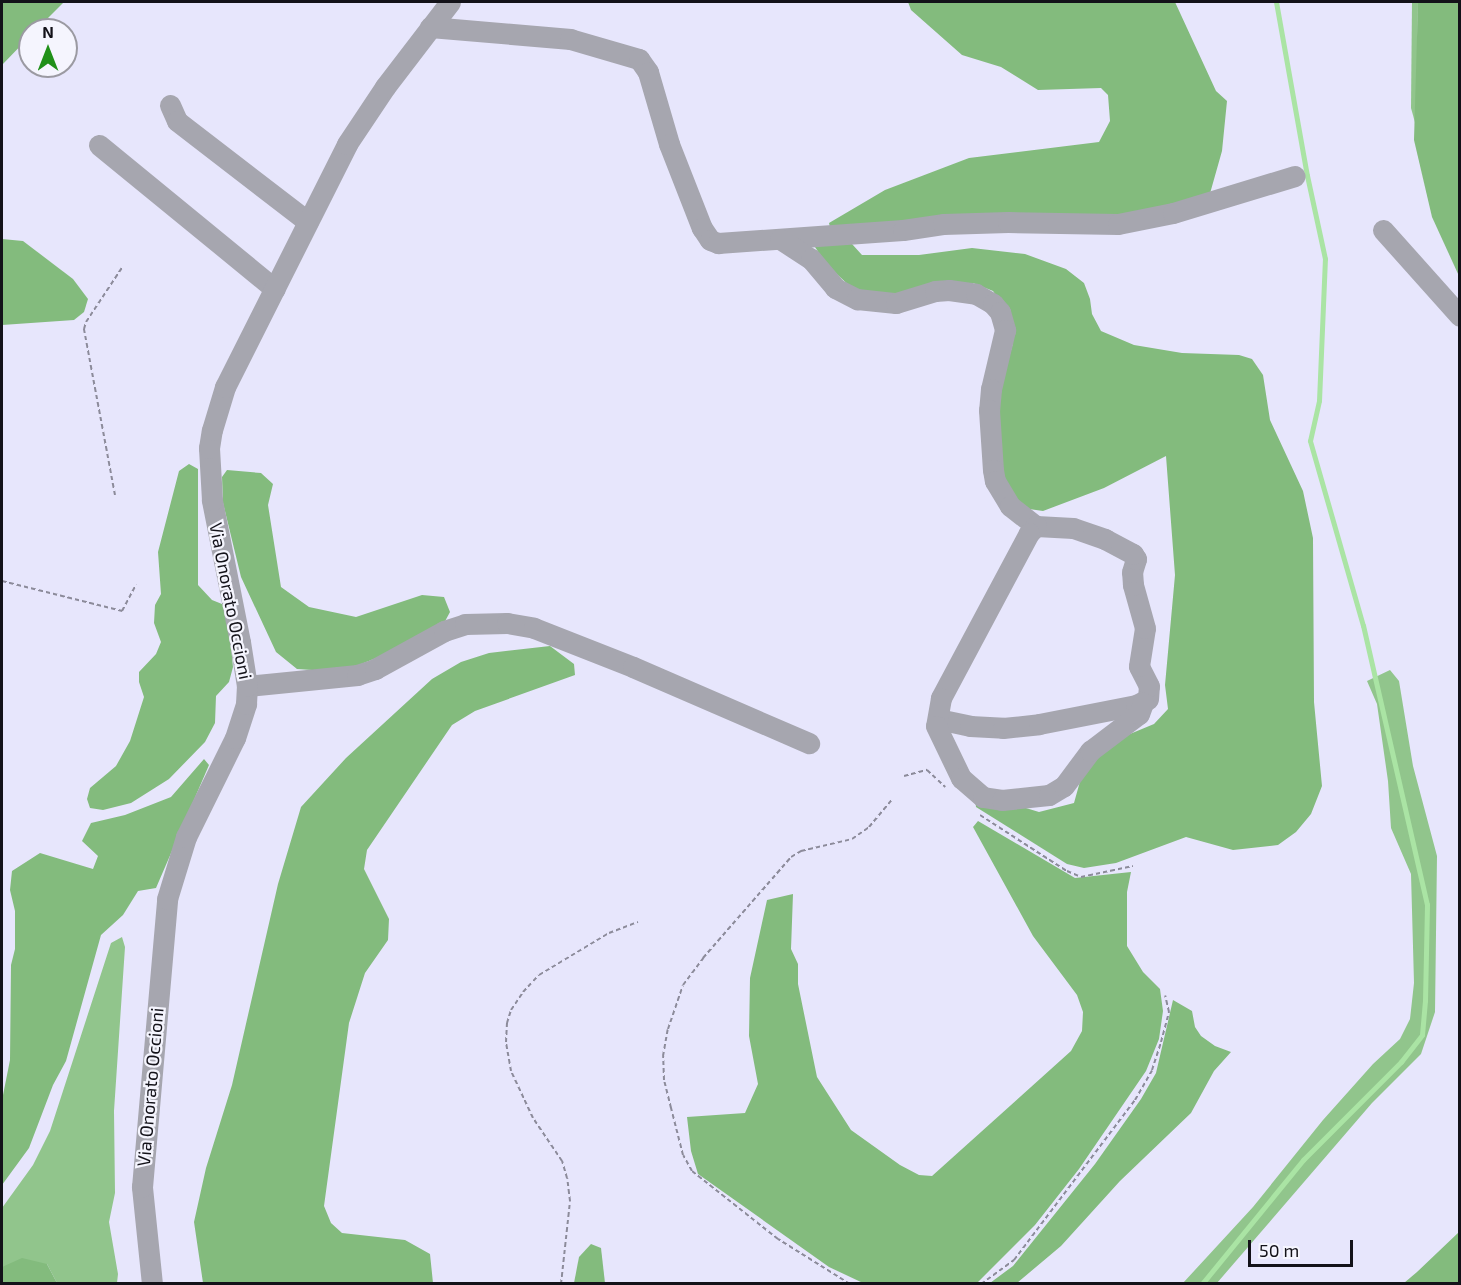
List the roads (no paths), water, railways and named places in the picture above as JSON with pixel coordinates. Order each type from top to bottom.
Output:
[{"type":"street","name":"Via Onorato Occioni","points":[[152,1284],[144,1229],[142,1187],[167,899],[173,873],[193,820],[236,738],[246,704],[247,686],[213,507],[209,448],[216,414],[225,387],[354,132],[450,2]]},
{"type":"street","points":[[430,27],[570,39],[639,59],[648,72],[669,144],[705,235],[718,243],[943,224],[1008,222],[1118,224],[1173,213],[1295,176]]},
{"type":"street","points":[[170,105],[177,121],[308,222]]},
{"type":"street","points":[[99,145],[274,289]]},
{"type":"street","points":[[1383,230],[1460,316]]},
{"type":"street","points":[[780,239],[811,259],[835,288],[857,299],[896,303],[935,291],[949,290],[976,294],[993,304],[999,312],[1005,330],[991,389],[989,410],[995,481],[1010,506],[1036,526],[1073,528],[1105,539],[1132,554],[1136,559],[1132,572],[1133,585],[1145,628],[1139,666],[1150,694],[1139,714],[1090,751],[1064,786],[1049,795],[1018,800],[983,797],[969,788],[944,747],[936,726],[941,698],[1029,533],[1036,526]]},
{"type":"street","points":[[247,686],[357,675],[375,669],[444,631],[465,624],[507,623],[534,628],[613,659],[809,742]]},
{"type":"street","points":[[938,719],[970,726],[1003,728],[1039,724],[1143,703]]},
{"type":"waterway","points":[[1202,1284],[1303,1160],[1401,1062],[1422,1035],[1425,1001],[1427,905],[1363,626],[1310,441],[1319,401],[1325,259],[1307,176],[1276,2]]}]
